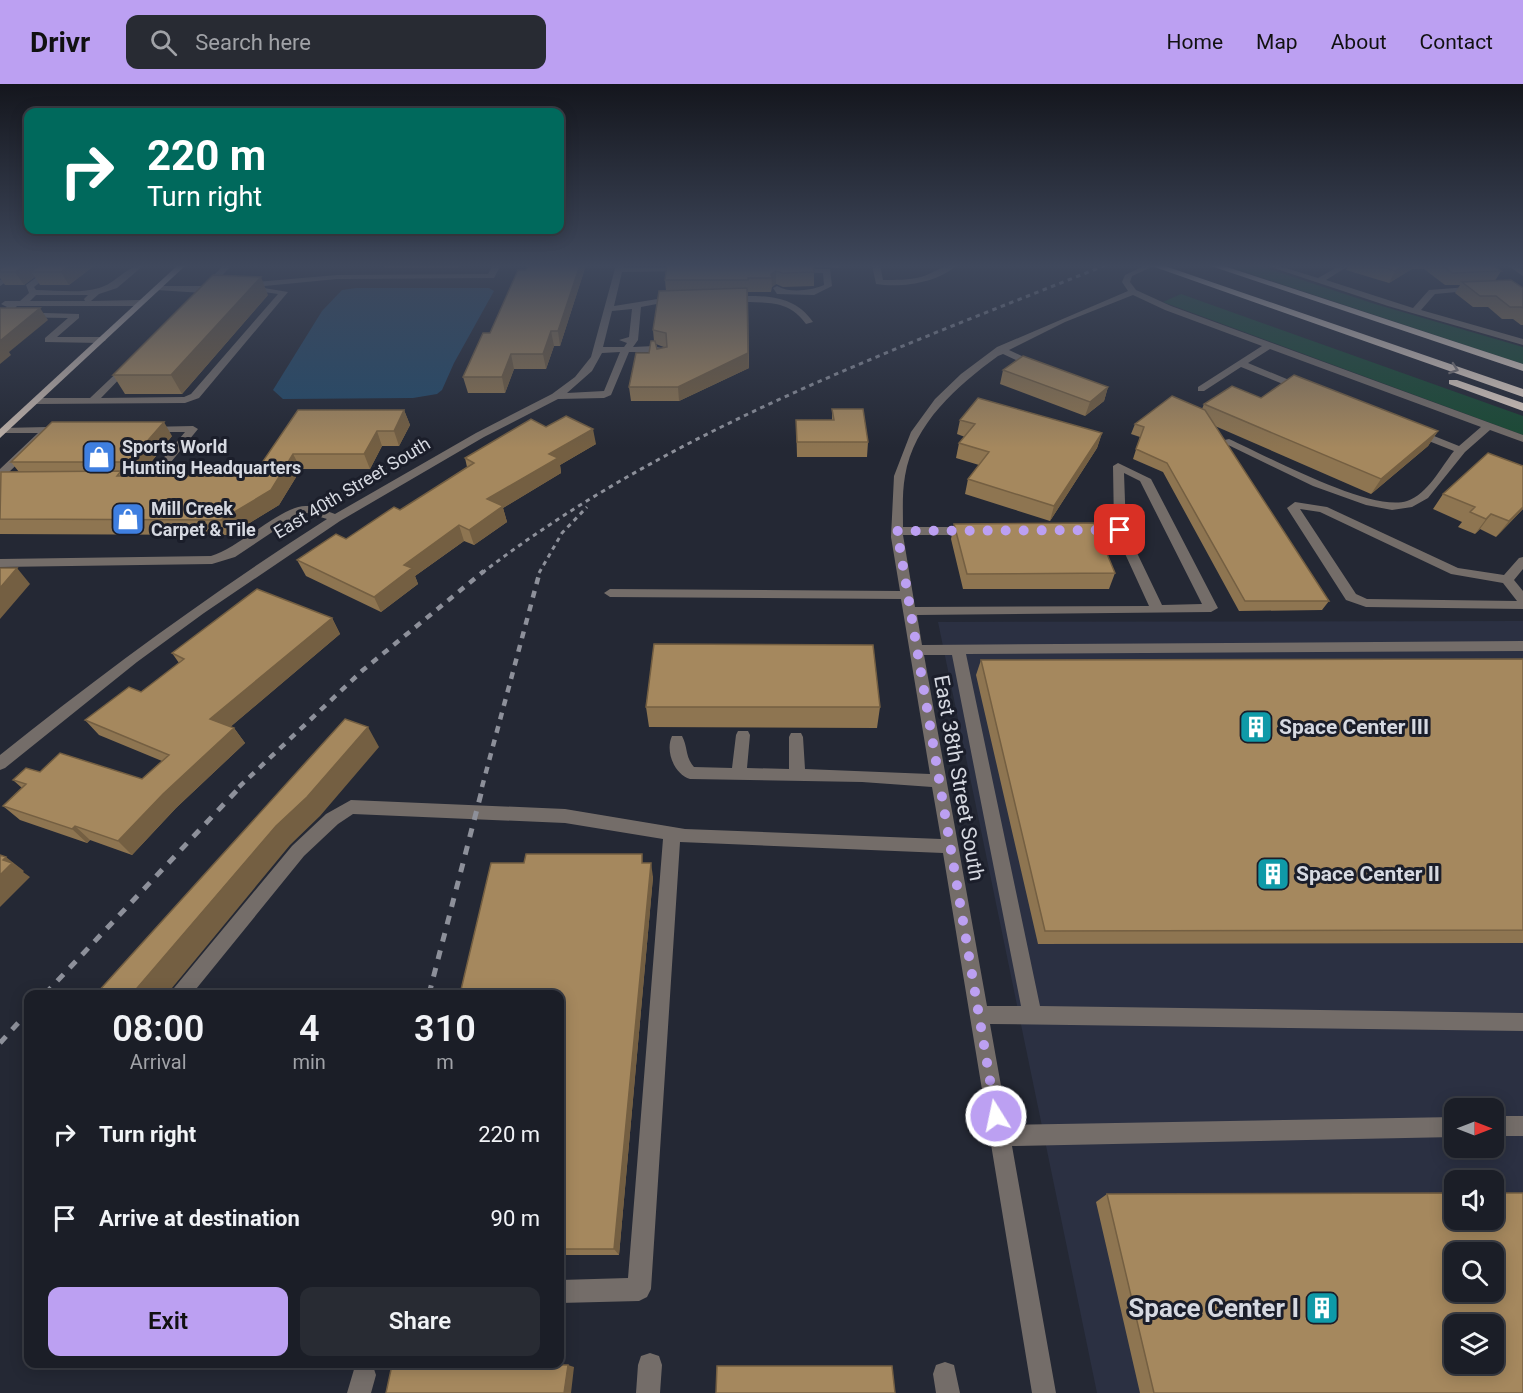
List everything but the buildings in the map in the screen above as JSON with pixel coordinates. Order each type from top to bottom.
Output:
[{"type":"highway","points":[[1301,326],[1523,407]]},
{"type":"highway","points":[[1331,326],[1523,393]]},
{"type":"highway","points":[[1370,326],[1523,381]]},
{"type":"highway","points":[[1397,326],[1523,368]]},
{"type":"main road","points":[[3,432],[116,326]]},
{"type":"street","points":[[64,326],[48,340],[101,340]]},
{"type":"street","points":[[36,400],[185,400],[195,396],[255,326]]},
{"type":"street","name":"East 40th Street South","points":[[0,764],[90,691],[202,606],[334,518],[432,460],[556,396],[606,365],[599,345],[604,326]]},
{"type":"street","points":[[556,396],[608,393],[606,365],[631,345],[634,326]]},
{"type":"street","name":"East 38th Street South","points":[[1044,1393],[897,531],[900,471],[916,430],[940,397],[972,368],[1000,349],[1053,326]]},
{"type":"street","points":[[1221,326],[1523,439]]},
{"type":"street","points":[[1468,326],[1523,342]]},
{"type":"street","points":[[599,345],[631,345],[662,351],[663,360]]},
{"type":"street","points":[[1201,389],[1270,345]]},
{"type":"street","points":[[1000,349],[1052,374]]},
{"type":"street","points":[[93,400],[139,354]]},
{"type":"street","points":[[1239,363],[1315,393]]},
{"type":"street","points":[[1225,441],[1366,503],[1391,508],[1409,505],[1442,477],[1461,450],[1489,426]]},
{"type":"street","points":[[1402,427],[1461,450]]},
{"type":"street","points":[[127,482],[149,482],[193,429],[136,429]]},
{"type":"street","points":[[2,480],[53,430],[3,432]]},
{"type":"street","points":[[610,593],[908,603],[1158,609],[1211,608],[1145,479],[1118,466],[1120,530],[1158,609]]},
{"type":"street","points":[[1523,599],[1507,580],[1455,571],[1323,509],[1302,504],[1295,505],[1293,508],[1351,597],[1358,601],[1366,603],[1523,605]]},
{"type":"street","points":[[0,563],[212,560],[231,554],[298,510],[308,509],[334,518]]},
{"type":"street","points":[[1061,530],[1120,530]]},
{"type":"street","points":[[897,531],[991,531]]},
{"type":"street","points":[[1507,580],[1523,561]]},
{"type":"street","points":[[916,650],[1523,646]]},
{"type":"street","points":[[958,650],[1032,1016]]},
{"type":"street","points":[[739,774],[743,735]]},
{"type":"street","points":[[796,737],[797,775]]},
{"type":"street","points":[[676,740],[680,762],[690,773],[939,781]]},
{"type":"street","points":[[184,990],[298,851],[332,819],[351,807],[565,816],[672,834],[950,846]]},
{"type":"street","points":[[564,1291],[639,1289],[672,834]]},
{"type":"street","points":[[979,1015],[1523,1022]]},
{"type":"street","points":[[1504,1126],[1523,1126]]},
{"type":"street","points":[[1000,1136],[1444,1127]]},
{"type":"street","points":[[648,1393],[650,1365]]},
{"type":"shaded area","points":[[1523,621],[1523,1393],[1097,1393],[938,622]]},
{"type":"green space","points":[[1228,326],[1271,326],[1523,416],[1523,435]]},
{"type":"green space","points":[[1408,326],[1451,326],[1523,347],[1523,364]]},
{"type":"water","points":[[313,326],[475,326],[442,390],[437,394],[413,398],[283,399],[273,390]]},
{"type":"railway","points":[[482,573],[553,522],[704,435],[783,398],[951,326]]},
{"type":"railway","points":[[540,571],[562,533],[587,507]]},
{"type":"railway","points":[[239,787],[363,670],[484,571]]},
{"type":"railway","points":[[482,787],[540,571]]},
{"type":"railway","points":[[49,990],[241,786]]},
{"type":"railway","points":[[430,990],[483,786]]},
{"type":"railway","points":[[0,1043],[24,1016]]},
{"type":"place","name":"Sports World Hunting Headquarters","points":[[99,457]]},
{"type":"place","name":"Mill Creek Carpet & Tile","points":[[128,519]]},
{"type":"place","name":"Space Center III","points":[[1256,727]]},
{"type":"place","name":"Space Center II","points":[[1273,874]]},
{"type":"place","name":"Space Center I","points":[[1322,1308]]},
{"type":"route","points":[[996,1116],[897,531],[1120,530]]}]
